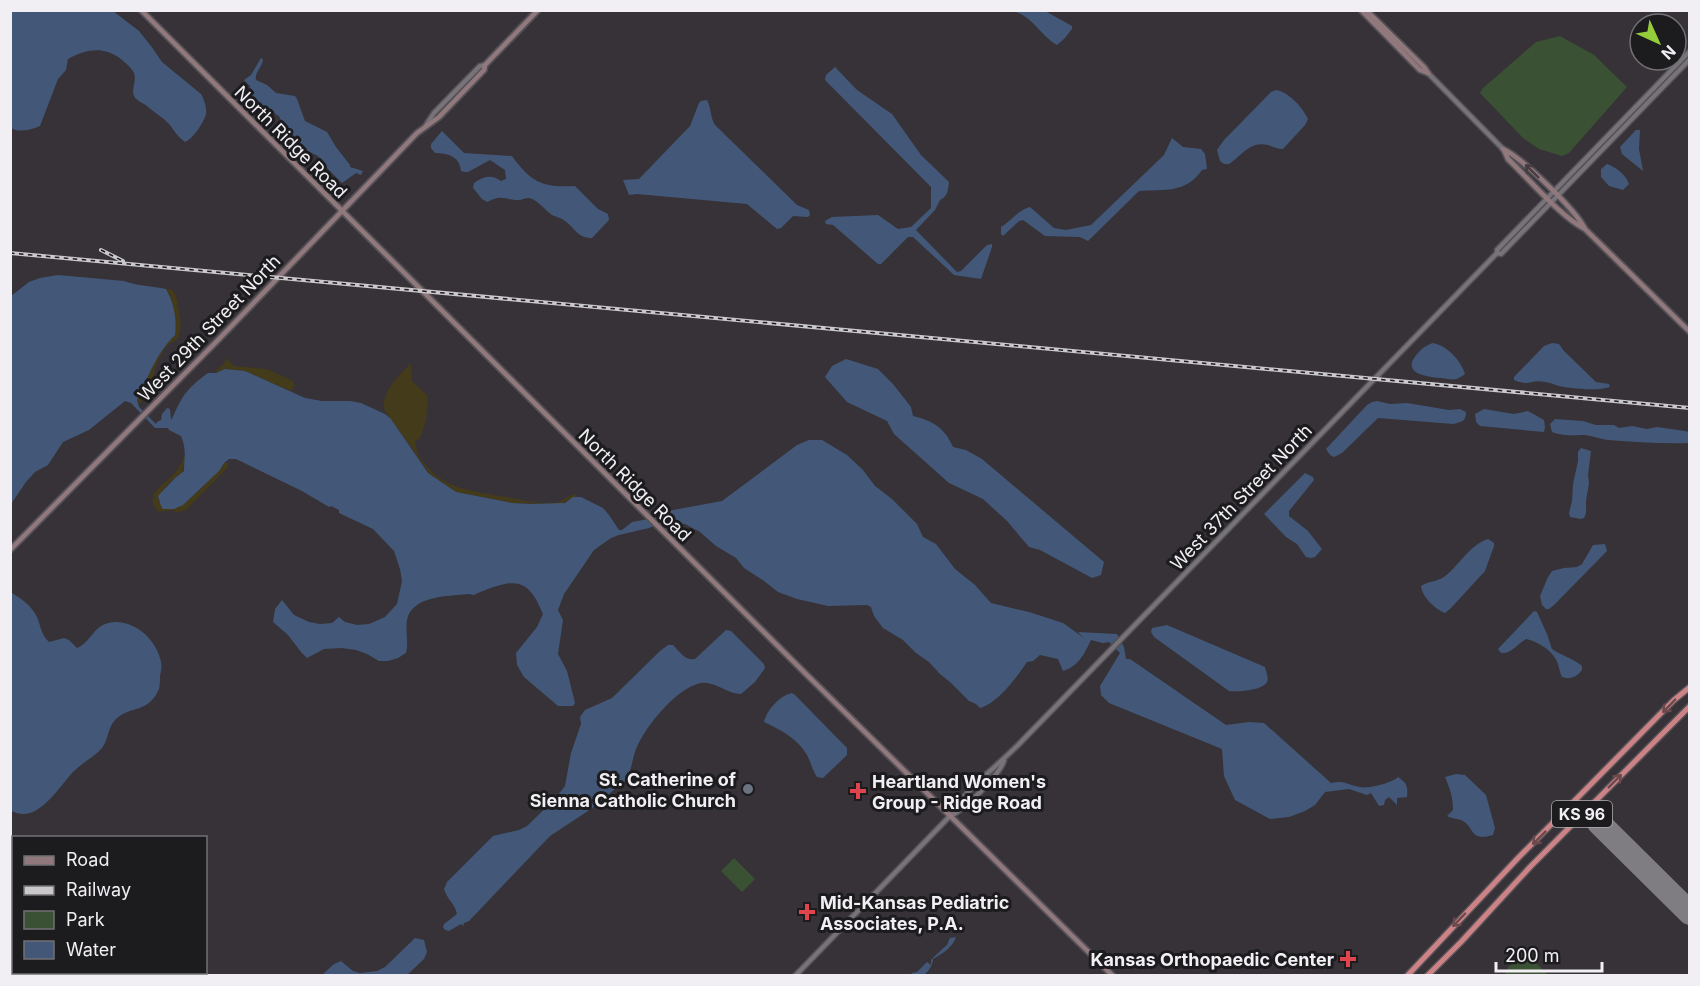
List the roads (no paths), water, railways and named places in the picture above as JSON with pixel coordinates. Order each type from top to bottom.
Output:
[{"type":"highway","name":"KS 96","points":[[1407,975],[1519,857],[1689,687]]},
{"type":"highway","name":"KS 96","points":[[1427,975],[1689,706]]},
{"type":"main road","name":"North Ridge Road","points":[[141,10],[949,817],[1113,975]]},
{"type":"main road","name":"West 29th Street North","points":[[10,550],[426,125],[439,117],[538,10]]},
{"type":"main road","points":[[1361,10],[1420,70],[1428,73]]},
{"type":"main road","points":[[1366,10],[1428,73]]},
{"type":"main road","points":[[1503,148],[1514,154],[1555,194],[1580,219],[1585,229]]},
{"type":"main road","points":[[1503,148],[1508,159],[1576,224],[1585,229],[1689,332]]},
{"type":"street","name":"West 37th Street North","points":[[795,975],[949,817],[995,766],[1004,760],[1497,253],[1497,250],[1550,200],[1689,51]]},
{"type":"street","name":"West 37th Street North","points":[[1555,194],[1689,59]]},
{"type":"street","points":[[1428,73],[1503,148]]},
{"type":"water","points":[[10,11],[113,11],[139,31],[162,62],[201,94],[206,112],[201,126],[185,142],[165,120],[135,98],[133,90],[135,76],[130,67],[108,52],[95,50],[68,59],[66,70],[58,79],[40,126],[25,130],[11,128]]},
{"type":"water","points":[[1013,11],[1045,11],[1072,26],[1072,29],[1057,45],[1026,17]]},
{"type":"water","points":[[261,58],[263,62],[256,75],[256,80],[267,85],[276,93],[295,96],[305,121],[327,132],[350,167],[363,171],[361,175],[356,173],[342,183],[318,156],[301,148],[286,131],[279,116],[250,99],[250,86],[244,80],[251,75]]},
{"type":"water","points":[[835,67],[857,90],[892,114],[921,155],[949,182],[946,195],[916,230],[957,272],[961,271],[987,245],[992,244],[981,279],[954,275],[913,237],[908,237],[881,264],[878,264],[833,225],[826,224],[825,221],[832,217],[878,215],[898,229],[911,227],[931,208],[931,187],[825,80],[826,75]]},
{"type":"water","points":[[1276,90],[1291,97],[1303,110],[1308,119],[1305,125],[1283,149],[1256,145],[1229,164],[1224,164],[1220,161],[1217,150],[1224,140],[1271,92]]},
{"type":"water","points":[[707,100],[715,125],[797,205],[809,210],[808,217],[793,216],[777,229],[747,204],[629,195],[623,180],[639,179],[690,126],[699,103]]},
{"type":"water","points":[[1636,130],[1640,130],[1639,149],[1643,171],[1622,154],[1620,147]]},
{"type":"water","points":[[442,131],[464,153],[512,156],[525,172],[538,182],[554,186],[575,186],[598,209],[608,214],[609,220],[592,238],[587,238],[532,199],[501,198],[487,202],[473,188],[474,183],[488,177],[501,181],[506,179],[505,170],[490,160],[468,172],[461,171],[455,159],[448,155],[435,153],[431,148],[431,144]]},
{"type":"water","points":[[1172,138],[1183,147],[1201,149],[1205,154],[1207,169],[1202,170],[1189,183],[1181,187],[1139,191],[1088,241],[1080,237],[1045,236],[1023,220],[1003,236],[1001,234],[1001,227],[1030,207],[1054,228],[1066,230],[1091,225],[1164,155]]},
{"type":"water","points":[[1607,164],[1614,167],[1628,181],[1629,184],[1623,190],[1609,186],[1601,177],[1601,169]]},
{"type":"water","points":[[58,275],[124,281],[166,289],[174,311],[175,335],[157,358],[137,400],[139,407],[156,424],[161,420],[167,408],[170,409],[171,420],[185,394],[208,373],[216,373],[225,369],[245,371],[305,398],[361,403],[385,414],[391,419],[428,473],[456,492],[512,503],[532,504],[565,503],[573,497],[581,497],[603,508],[619,530],[632,522],[659,517],[668,511],[722,501],[797,445],[809,440],[822,440],[847,455],[863,470],[875,486],[917,524],[923,537],[936,544],[955,569],[975,585],[991,603],[1063,623],[1084,638],[1078,632],[1117,634],[1124,647],[1126,659],[1130,659],[1226,725],[1264,723],[1331,783],[1344,782],[1368,787],[1398,777],[1406,786],[1407,797],[1397,798],[1397,805],[1389,797],[1385,800],[1384,805],[1379,806],[1371,793],[1367,795],[1349,789],[1325,792],[1315,805],[1305,811],[1289,817],[1270,819],[1235,800],[1224,776],[1222,749],[1109,703],[1101,695],[1100,686],[1120,653],[1109,642],[1091,640],[1077,663],[1063,671],[1058,659],[1040,655],[1033,661],[1027,662],[994,701],[980,708],[969,701],[903,640],[883,628],[874,616],[871,607],[867,605],[828,606],[778,592],[744,568],[736,558],[685,524],[659,524],[611,538],[594,550],[564,594],[558,610],[563,620],[558,654],[567,671],[575,703],[573,706],[558,706],[524,677],[517,665],[516,653],[537,627],[543,614],[531,592],[514,583],[497,586],[474,595],[433,598],[416,606],[410,612],[407,620],[406,653],[398,658],[379,661],[356,650],[342,648],[324,649],[307,658],[288,635],[273,622],[275,609],[282,600],[294,615],[309,622],[332,623],[339,617],[345,622],[357,625],[369,624],[385,617],[397,604],[402,581],[394,551],[373,529],[339,513],[339,510],[236,459],[229,459],[224,463],[219,471],[183,505],[174,509],[163,509],[158,496],[184,471],[183,441],[181,436],[168,428],[155,428],[131,403],[125,401],[89,430],[63,442],[48,465],[35,472],[11,504],[11,296],[29,282]]},
{"type":"water","points":[[1433,343],[1444,347],[1453,355],[1465,374],[1457,379],[1450,379],[1423,375],[1414,370],[1412,366],[1417,354]]},
{"type":"water","points":[[1552,343],[1559,344],[1596,382],[1609,384],[1610,387],[1581,389],[1561,387],[1548,382],[1524,383],[1514,380],[1514,377],[1544,346]]},
{"type":"water","points":[[846,359],[878,369],[911,407],[913,416],[937,426],[953,447],[966,450],[982,459],[1104,562],[1101,575],[1092,578],[1040,550],[1029,547],[1007,521],[983,499],[949,483],[894,434],[887,421],[847,402],[825,377],[832,366]]},
{"type":"water","points":[[1377,401],[1449,410],[1460,409],[1466,412],[1466,415],[1463,421],[1453,424],[1378,418],[1342,453],[1334,457],[1330,455],[1326,449],[1367,405]]},
{"type":"water","points":[[1484,409],[1514,414],[1528,411],[1544,420],[1544,432],[1480,426],[1476,422],[1475,414]]},
{"type":"water","points":[[1555,419],[1583,421],[1596,425],[1614,425],[1619,428],[1657,427],[1685,431],[1689,432],[1689,443],[1608,440],[1585,435],[1562,435],[1552,432],[1550,424]]},
{"type":"water","points":[[1581,448],[1591,451],[1586,513],[1581,519],[1570,517],[1569,513],[1578,452]]},
{"type":"water","points":[[1305,473],[1314,480],[1289,511],[1289,516],[1308,531],[1322,549],[1311,558],[1306,557],[1297,544],[1286,537],[1264,514]]},
{"type":"water","points":[[1488,539],[1494,543],[1494,546],[1485,571],[1445,613],[1437,609],[1426,598],[1421,586],[1444,577],[1475,546]]},
{"type":"water","points":[[1605,544],[1607,551],[1554,605],[1546,609],[1542,605],[1540,596],[1552,571],[1577,567],[1582,564],[1593,545]]},
{"type":"water","points":[[12,593],[32,609],[43,635],[49,642],[64,638],[77,648],[103,625],[126,623],[149,638],[159,653],[161,665],[159,689],[155,697],[145,706],[116,719],[99,751],[74,771],[38,809],[20,814],[10,810],[10,594]]},
{"type":"water","points":[[1534,611],[1537,612],[1552,649],[1582,666],[1582,670],[1576,676],[1562,677],[1553,655],[1530,640],[1526,639],[1508,652],[1501,653],[1498,649]]},
{"type":"water","points":[[1167,625],[1265,667],[1267,682],[1255,689],[1229,691],[1154,637],[1151,632],[1152,628]]},
{"type":"water","points":[[726,630],[731,631],[764,664],[765,668],[755,682],[741,694],[701,683],[691,686],[672,700],[640,740],[626,780],[591,809],[550,836],[463,926],[461,924],[449,931],[445,930],[444,924],[457,914],[444,889],[447,882],[493,836],[527,826],[554,800],[565,786],[571,753],[581,724],[580,717],[585,710],[612,698],[668,645],[673,645],[685,657],[695,659]]},
{"type":"water","points":[[792,693],[847,748],[847,755],[823,778],[817,777],[807,755],[793,739],[764,722],[774,704]]},
{"type":"water","points":[[1456,774],[1465,775],[1486,795],[1495,828],[1493,835],[1480,837],[1466,823],[1447,816],[1453,810],[1453,805],[1445,777]]},
{"type":"water","points":[[956,937],[950,947],[933,959],[931,967],[927,972],[922,976],[911,975],[927,962],[931,965],[931,960],[947,945],[950,938]]},
{"type":"water","points":[[415,938],[424,940],[427,952],[424,959],[407,975],[322,975],[341,961],[353,971],[360,973],[377,971],[385,967]]},
{"type":"railway","points":[[101,250],[123,261]]},
{"type":"railway","points":[[10,253],[1690,408]]},
{"type":"place","name":"St. Catherine of Sienna Catholic Church","points":[[748,789]]},
{"type":"place","name":"Heartland Women's Group - Ridge Road","points":[[858,791]]},
{"type":"place","name":"Mid-Kansas Pediatric Associates, P.A.","points":[[807,912]]},
{"type":"place","name":"Kansas Orthopaedic Center","points":[[1348,959]]}]
